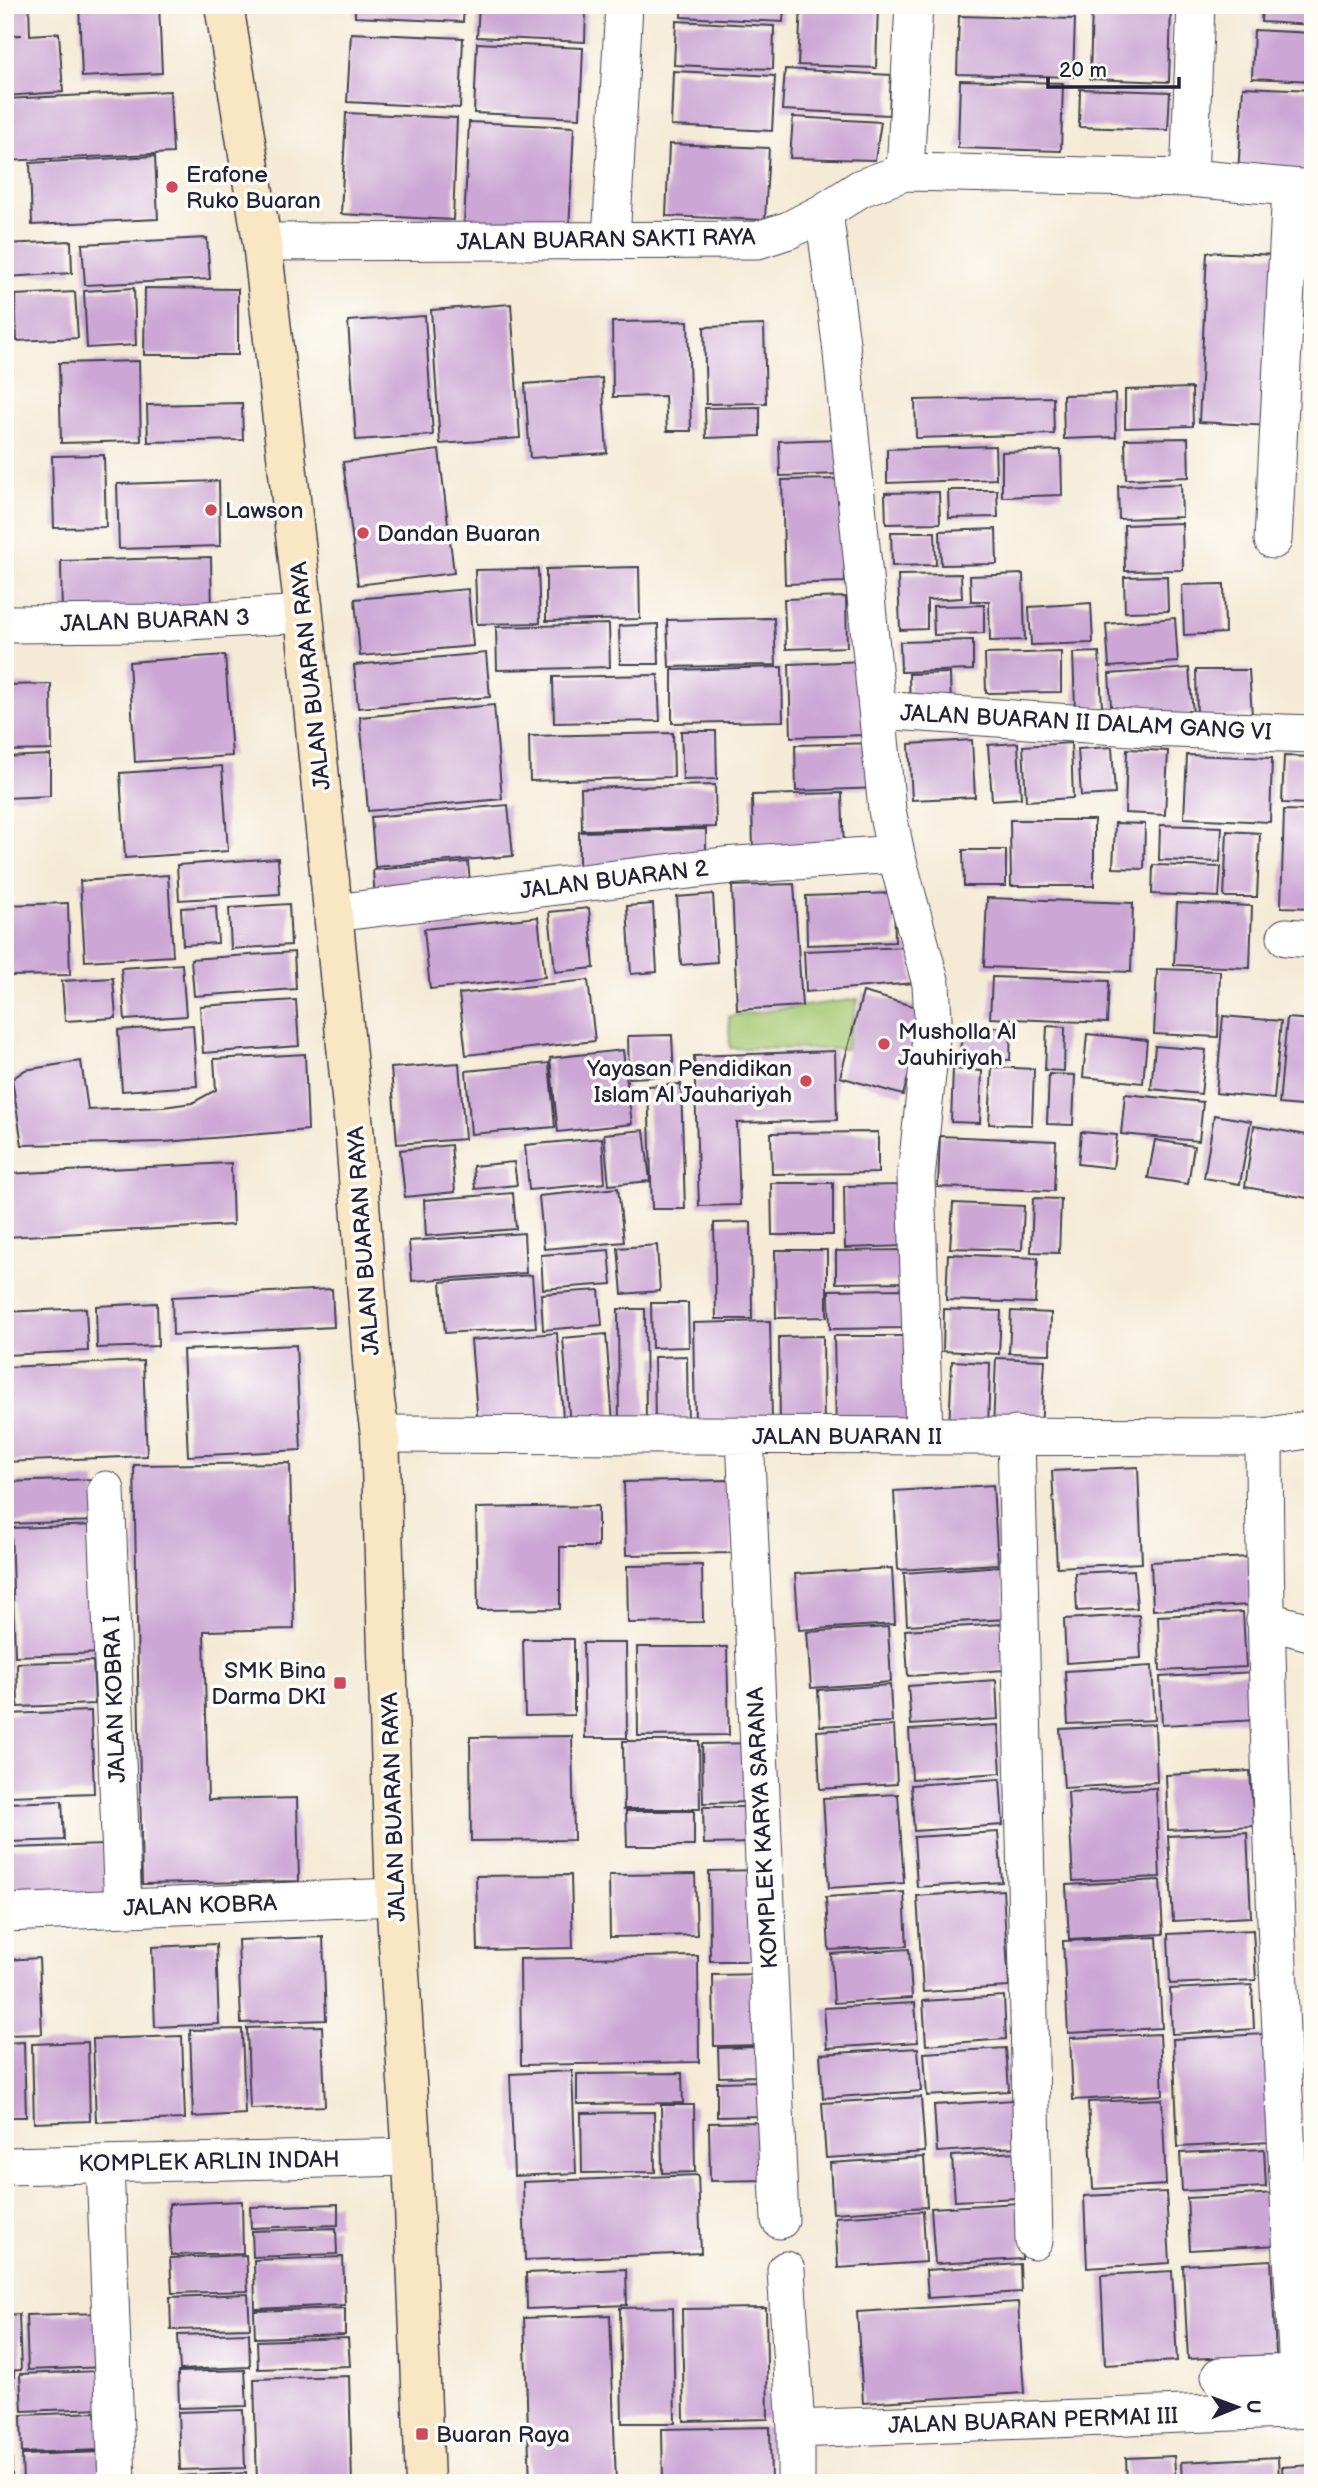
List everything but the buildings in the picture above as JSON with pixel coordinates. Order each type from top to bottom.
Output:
[{"type":"street","name":"JALAN BUARAN RAYA","points":[[225,5],[262,242],[304,614],[355,1138],[375,1400],[380,1434],[395,1897],[412,2157],[425,2483]]},
{"type":"street","points":[[611,241],[624,5]]},
{"type":"street","points":[[905,172],[914,5]]},
{"type":"street","points":[[1189,178],[1196,5]]},
{"type":"street","name":"JALAN BUARAN SAKTI RAYA","points":[[262,242],[758,240],[789,230],[861,188],[905,172],[1189,178],[1302,188]]},
{"type":"street","points":[[1273,540],[1302,188]]},
{"type":"street","points":[[824,212],[841,343],[877,710]]},
{"type":"street","name":"JALAN BUARAN 3","points":[[5,624],[156,623],[304,614]]},
{"type":"street","name":"JALAN BUARAN II DALAM GANG VI","points":[[924,1436],[916,1177],[933,1019],[930,984],[887,810],[877,710],[1147,727],[1313,734]]},
{"type":"street","name":"JALAN BUARAN 2","points":[[333,913],[723,866],[896,854]]},
{"type":"street","name":"JALAN BUARAN II","points":[[380,1434],[1264,1437],[1313,1429]]},
{"type":"street","points":[[1016,1435],[1034,2241]]},
{"type":"street","name":"KOMPLEK KARYA SARANA","points":[[745,1436],[780,2220]]},
{"type":"street","points":[[1220,2376],[1305,2373],[1279,2015],[1265,1620],[1264,1437]]},
{"type":"street","name":"JALAN KOBRA I","points":[[106,1490],[122,1908]]},
{"type":"street","points":[[1265,1620],[1313,1633]]},
{"type":"street","name":"JALAN KOBRA","points":[[5,1913],[395,1897]]},
{"type":"street","name":"KOMPLEK ARLIN INDAH","points":[[5,2166],[412,2157]]},
{"type":"street","points":[[105,2164],[117,2483]]},
{"type":"street","points":[[786,2270],[796,2429],[796,2483]]},
{"type":"street","name":"JALAN BUARAN PERMAI III","points":[[796,2429],[1313,2409]]},
{"type":"green space","points":[[858,999],[846,1049],[730,1048],[729,1016]]},
{"type":"place","name":"Erafone Ruko Buaran","points":[[172,187]]},
{"type":"place","name":"Lawson","points":[[211,510]]},
{"type":"place","name":"Dandan Buaran","points":[[363,533]]},
{"type":"place","name":"Musholla Al Jauhiriyah","points":[[884,1044]]},
{"type":"place","name":"Yayasan Pendidikan Islam Al Jauhariyah","points":[[806,1081]]},
{"type":"place","name":"SMK Bina Darma DKI","points":[[340,1683]]},
{"type":"place","name":"Buaran Raya","points":[[422,2434]]}]
